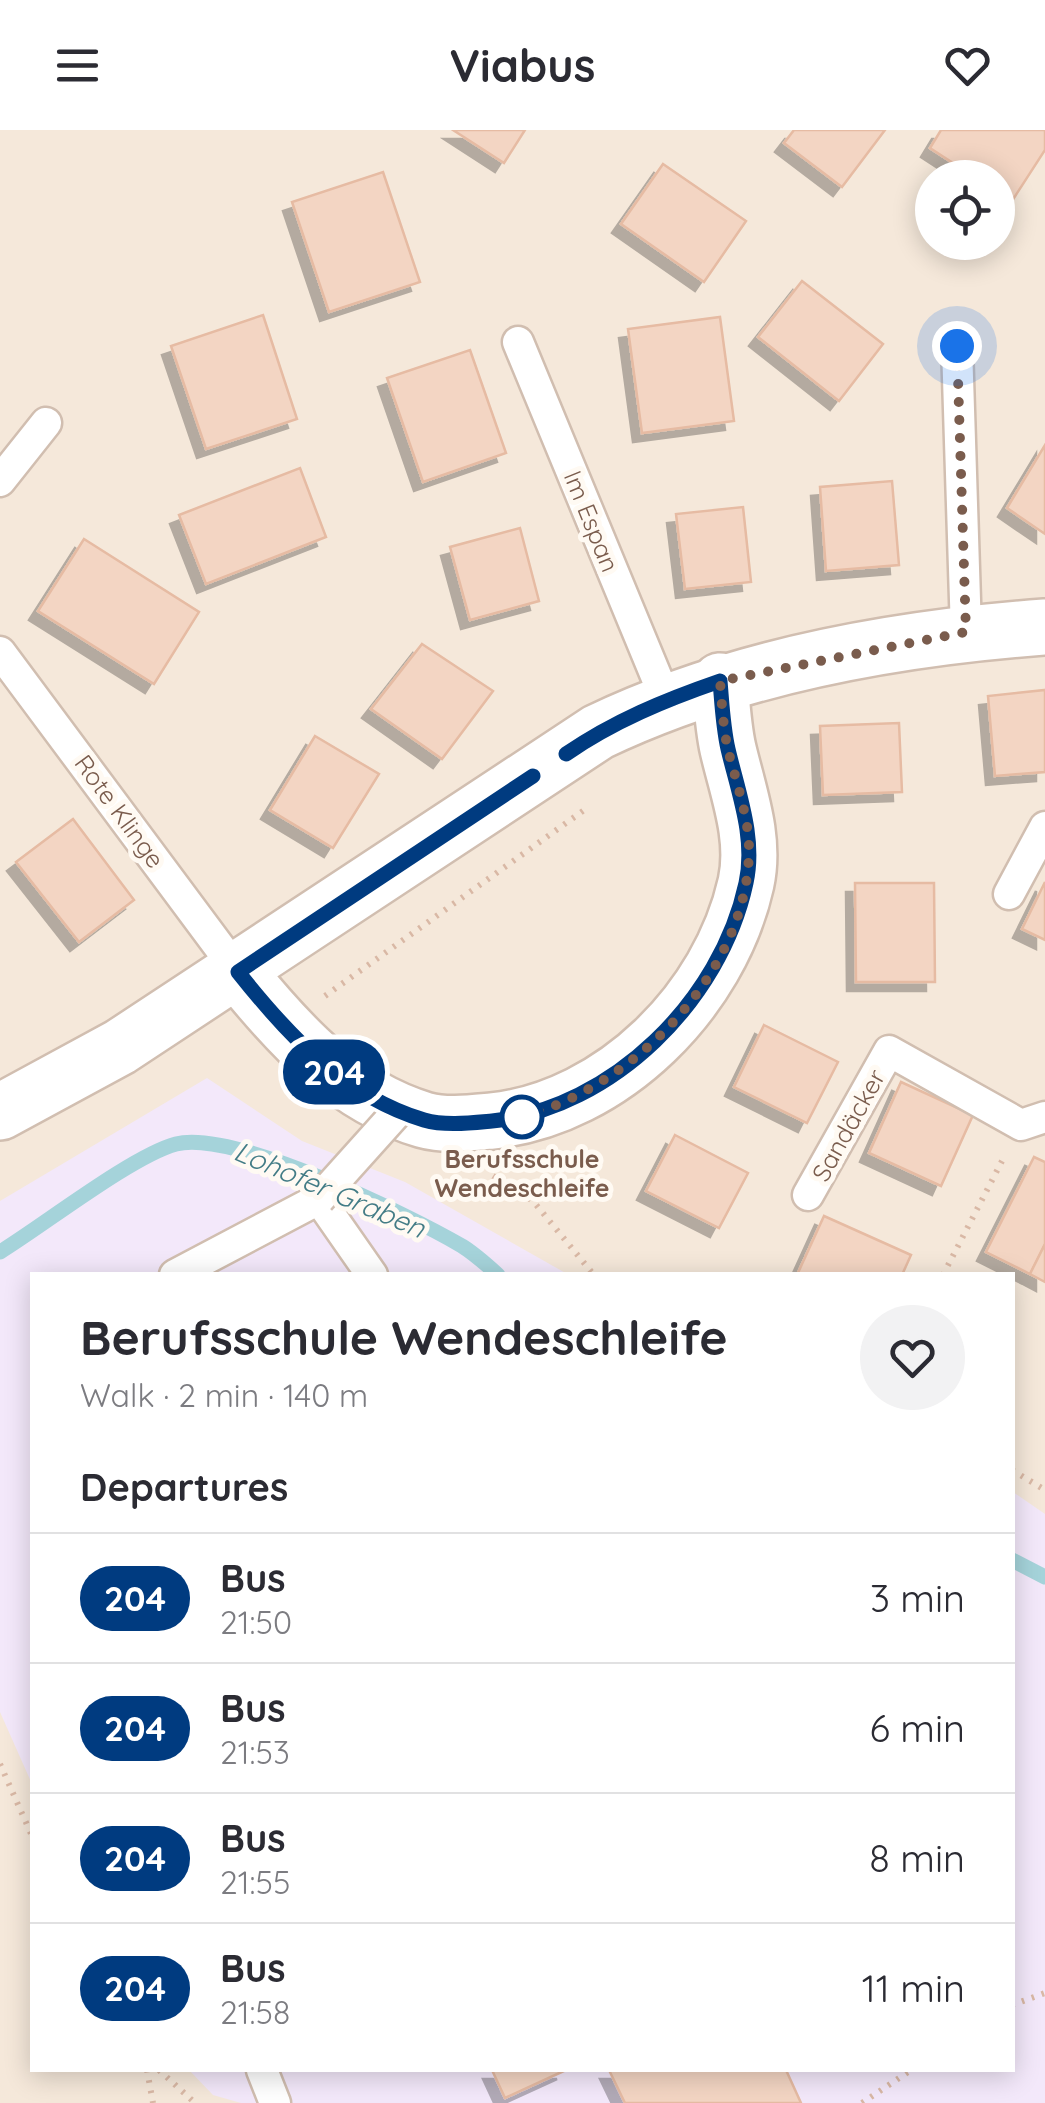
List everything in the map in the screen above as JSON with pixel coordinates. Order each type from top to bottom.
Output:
[{"type":"street","points":[[0,1112],[120,1048],[598,732],[666,700],[720,681],[966,632],[1045,626]]},
{"type":"street","points":[[238,972],[282,1027],[347,1082],[398,1111],[429,1122],[464,1124],[552,1110],[616,1073],[671,1022],[702,984],[722,952],[747,878],[749,844],[727,744],[720,681]]},
{"type":"lane","name":"Im Espan","points":[[518,342],[666,700]]},
{"type":"lane","points":[[957,346],[966,632]]},
{"type":"lane","points":[[0,482],[46,423]]},
{"type":"lane","name":"Rote Klinge","points":[[0,652],[238,972]]},
{"type":"lane","points":[[1009,894],[1045,827]]},
{"type":"lane","name":"Sandäcker","points":[[808,1195],[889,1051],[1033,1121]]},
{"type":"lane","points":[[181,1272],[320,1199],[398,1111]]},
{"type":"lane","points":[[320,1199],[370,1272]]},
{"type":"lane","points":[[263,2072],[276,2103]]},
{"type":"path","points":[[282,1027],[603,796]]},
{"type":"path","points":[[945,1272],[1033,1121]]},
{"type":"path","points":[[479,1170],[514,1186],[534,1202],[592,1272]]},
{"type":"path","points":[[1015,1472],[1045,1490]]},
{"type":"path","points":[[0,1764],[30,1832]]},
{"type":"path","points":[[1015,2004],[1045,1992]]},
{"type":"path","points":[[147,2072],[152,2103]]},
{"type":"path","points":[[161,2072],[195,2103]]},
{"type":"path","points":[[862,2103],[908,2072]]},
{"type":"shaded area","points":[[0,130],[1045,130],[1045,2103],[0,2103]]},
{"type":"shaded area","points":[[207,1078],[302,1141],[405,1182],[564,1272],[30,1272],[30,1780],[0,1712],[0,1201]]},
{"type":"shaded area","points":[[1015,1493],[1045,1514],[1045,2103],[241,2103],[213,2095],[191,2072],[1015,2072]]},
{"type":"building","points":[[453,130],[525,130],[504,163]]},
{"type":"building","points":[[794,130],[885,130],[842,187],[784,143]]},
{"type":"building","points":[[941,130],[1045,130],[1045,150],[1015,196],[1015,160],[948,160],[930,148]]},
{"type":"building","points":[[663,164],[746,221],[704,282],[621,224]]},
{"type":"building","points":[[383,172],[420,282],[329,312],[292,202]]},
{"type":"building","points":[[802,281],[883,344],[839,401],[758,337]]},
{"type":"building","points":[[263,315],[297,419],[206,449],[171,346]]},
{"type":"building","points":[[720,317],[734,421],[642,433],[628,329]]},
{"type":"building","points":[[470,350],[506,453],[423,482],[387,378]]},
{"type":"building","points":[[1045,445],[1045,534],[1007,508]]},
{"type":"building","points":[[300,468],[326,537],[206,584],[179,515]]},
{"type":"building","points":[[892,481],[899,565],[826,571],[820,487]]},
{"type":"building","points":[[743,507],[751,582],[685,589],[676,514]]},
{"type":"building","points":[[520,528],[539,601],[470,620],[450,547]]},
{"type":"building","points":[[84,539],[199,612],[154,684],[38,611]]},
{"type":"building","points":[[422,644],[493,691],[442,759],[371,709]]},
{"type":"building","points":[[1045,690],[1045,772],[995,776],[988,696]]},
{"type":"building","points":[[899,723],[902,792],[823,795],[820,726]]},
{"type":"building","points":[[315,736],[379,774],[333,848],[270,810]]},
{"type":"building","points":[[73,819],[134,900],[79,942],[16,862]]},
{"type":"building","points":[[1045,882],[1045,940],[1022,929]]},
{"type":"building","points":[[855,883],[934,883],[935,982],[856,982]]},
{"type":"building","points":[[764,1025],[838,1062],[807,1123],[734,1087]]},
{"type":"building","points":[[901,1082],[973,1115],[941,1186],[869,1153]]},
{"type":"building","points":[[675,1135],[748,1173],[719,1228],[646,1191]]},
{"type":"building","points":[[1034,1157],[1045,1162],[1045,1244],[1030,1274],[986,1252]]},
{"type":"building","points":[[824,1216],[911,1255],[903,1272],[798,1272]]},
{"type":"building","points":[[1045,1244],[1045,1282],[1030,1274]]},
{"type":"building","points":[[493,2072],[562,2072],[505,2098]]},
{"type":"building","points":[[610,2072],[787,2072],[801,2103],[625,2103]]},
{"type":"waterway","name":"Lohofer Graben","points":[[0,1252],[136,1162],[176,1144],[202,1143],[278,1162],[363,1196],[462,1246],[495,1272]]},
{"type":"waterway","name":"Lohofer Graben","points":[[1015,1562],[1045,1577]]},
{"type":"bus line","name":"204","points":[[533,776],[238,972],[282,1027],[316,1059],[375,1099],[429,1122],[464,1124],[552,1110],[616,1073],[671,1022],[702,984],[738,915],[747,878],[749,844],[727,744],[720,681],[666,700],[598,732],[566,754]]},
{"type":"place","name":"Berufsschule Wendeschleife","points":[[522,1117]]},
{"type":"route","points":[[522,1117],[552,1110],[616,1073],[671,1022],[722,952],[738,915],[747,878],[749,844],[727,744],[720,681],[966,632],[957,346]]}]
